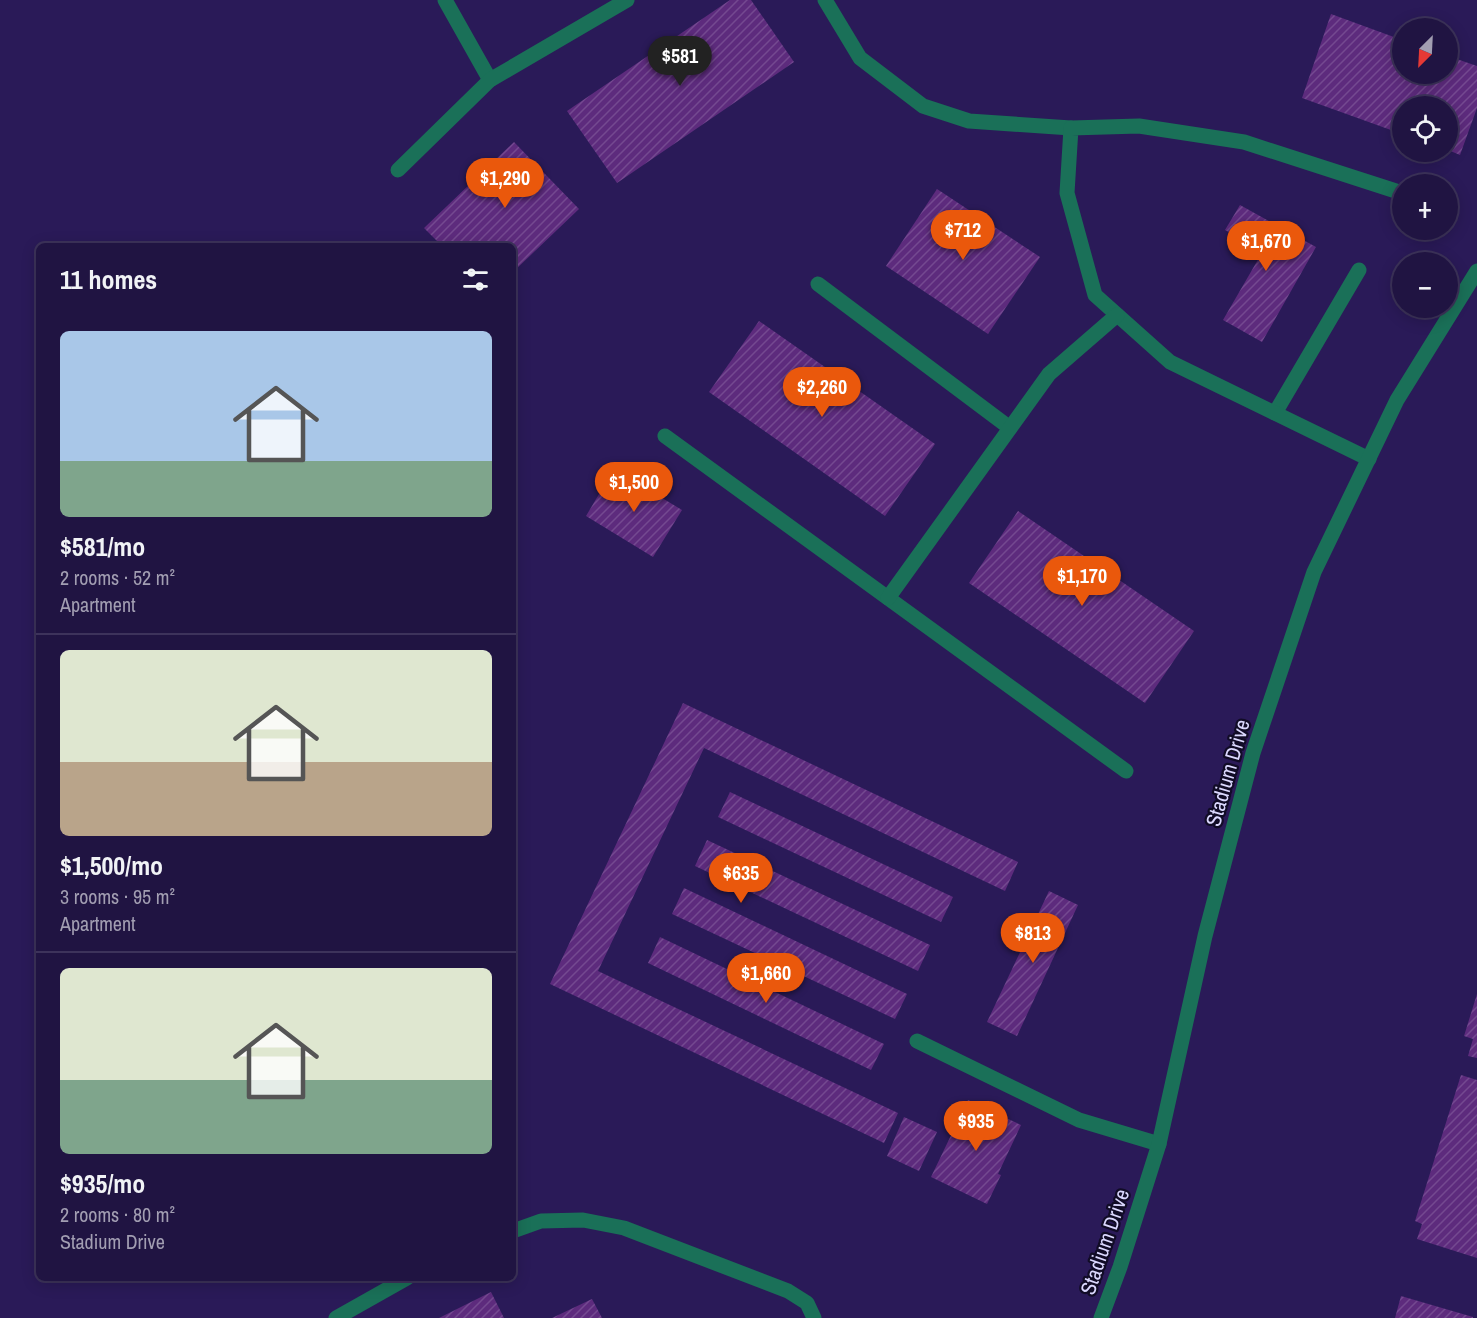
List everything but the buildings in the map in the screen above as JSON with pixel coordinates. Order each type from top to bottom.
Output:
[{"type":"street","points":[[445,0],[490,80]]},
{"type":"street","points":[[398,170],[490,80],[627,0]]},
{"type":"street","points":[[825,0],[860,58],[923,106],[969,122],[1071,128],[1139,126],[1244,142],[1392,190]]},
{"type":"street","points":[[1071,128],[1067,193],[1095,295],[1170,362],[1369,459]]},
{"type":"street","points":[[1275,413],[1359,270]]},
{"type":"street","name":"Stadium Drive","points":[[1101,1318],[1120,1267],[1159,1144],[1205,936],[1253,753],[1314,572],[1397,400],[1477,271]]},
{"type":"street","points":[[818,284],[1010,428]]},
{"type":"street","points":[[888,598],[1049,374],[1117,315]]},
{"type":"street","points":[[665,435],[1126,771]]},
{"type":"street","points":[[917,1041],[1079,1120],[1159,1144]]},
{"type":"street","points":[[516,1230],[541,1221],[583,1220],[624,1228],[788,1291],[807,1303],[814,1318]]},
{"type":"street","points":[[336,1318],[402,1281]]}]
